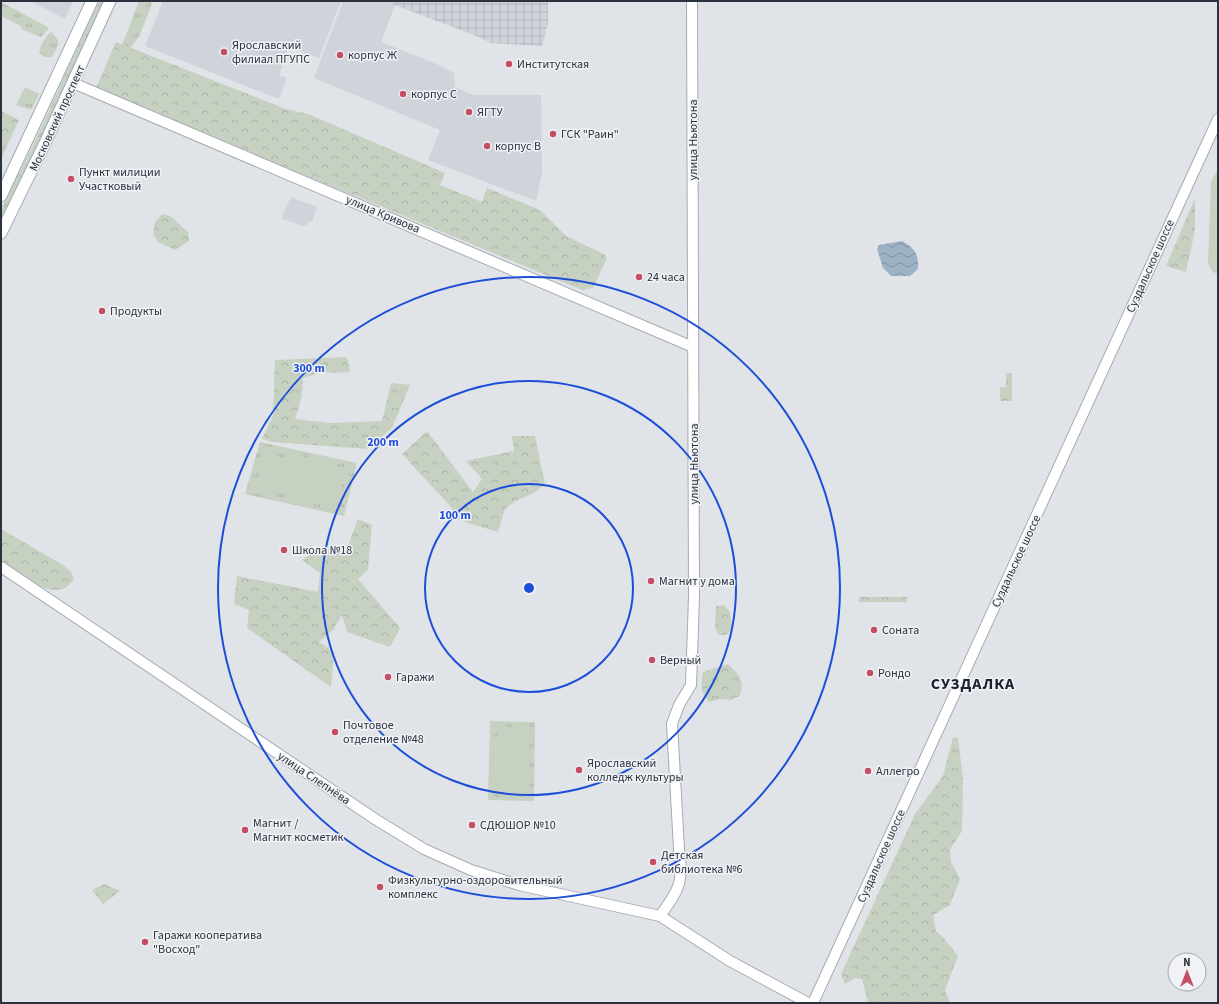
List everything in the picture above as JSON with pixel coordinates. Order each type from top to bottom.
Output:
[{"type":"main road","name":"Московский проспект","points":[[1,196],[92,1]]},
{"type":"main road","name":"Московский проспект","points":[[1,233],[73,83],[110,1]]},
{"type":"street","name":"улица Ньютона","points":[[660,916],[679,887],[682,868],[679,849],[672,724],[679,705],[691,685],[694,590],[692,1]]},
{"type":"street","name":"улица Кривова","points":[[73,83],[693,347]]},
{"type":"street","name":"Суздальское шоссе","points":[[813,1003],[1218,119]]},
{"type":"street","name":"улица Слепнёва","points":[[1,567],[375,819],[424,848],[471,870],[507,882],[660,916]]},
{"type":"street","points":[[660,916],[730,961],[808,1003]]},
{"type":"shaded area","points":[[30,1],[73,1],[65,19]]},
{"type":"shaded area","name":"Ярославский филиал ПГУПС","points":[[163,1],[341,1],[319,58],[289,47],[279,75],[287,78],[279,99],[145,46]]},
{"type":"shaded area","name":"ЯГТУ","points":[[343,1],[384,1],[395,5],[381,42],[439,65],[454,73],[455,87],[473,95],[541,95],[542,174],[536,201],[428,160],[440,130],[314,78]]},
{"type":"shaded area","points":[[384,1],[548,1],[548,24],[542,46],[490,43],[479,37]]},
{"type":"shaded area","points":[[291,197],[317,207],[312,222],[309,221],[307,225],[302,226],[281,218]]},
{"type":"green space","points":[[99,1],[104,1],[40,141],[1,219],[1,210],[36,139]]},
{"type":"green space","points":[[139,1],[153,1],[139,37],[130,48],[122,45]]},
{"type":"green space","points":[[1,2],[48,27],[48,30],[41,37],[21,29],[22,27],[1,16]]},
{"type":"green space","points":[[51,32],[57,38],[58,44],[52,57],[45,57],[39,53],[43,41]]},
{"type":"green space","points":[[116,42],[286,109],[308,114],[445,173],[440,185],[482,202],[487,188],[540,210],[566,236],[604,254],[607,258],[593,288],[582,290],[96,88]]},
{"type":"green space","points":[[25,87],[39,94],[32,109],[16,105]]},
{"type":"green space","points":[[1,111],[19,120],[1,159]]},
{"type":"green space","points":[[1218,170],[1218,274],[1211,269],[1208,261],[1211,181]]},
{"type":"green space","points":[[1195,198],[1195,230],[1186,272],[1166,266]]},
{"type":"green space","points":[[162,214],[170,216],[188,232],[189,241],[175,250],[158,242],[153,235],[155,222]]},
{"type":"green space","points":[[347,357],[350,372],[320,373],[303,378],[302,396],[295,419],[329,423],[382,421],[391,383],[410,385],[392,428],[367,449],[272,442],[262,439],[273,416],[275,360]]},
{"type":"green space","points":[[1006,373],[1012,373],[1012,401],[1000,401],[1000,387],[1006,387]]},
{"type":"green space","points":[[427,431],[473,492],[482,479],[466,461],[514,451],[512,436],[535,436],[545,484],[534,493],[516,501],[505,509],[498,532],[452,518],[452,508],[402,454]]},
{"type":"green space","points":[[260,442],[357,463],[344,516],[245,494]]},
{"type":"green space","points":[[271,458],[299,459],[327,466],[341,476],[342,485],[337,497],[329,502],[318,502],[266,490],[259,482],[259,473],[262,465]]},
{"type":"green space","points":[[358,519],[372,525],[368,570],[358,579],[400,628],[390,647],[347,632],[342,615],[333,630],[319,642],[334,652],[331,687],[247,628],[249,610],[234,604],[237,576],[318,592],[320,573],[302,560],[318,549],[345,554]]},
{"type":"green space","points":[[1,529],[63,565],[71,572],[74,579],[66,587],[57,590],[48,589],[28,579],[1,560]]},
{"type":"green space","points":[[859,597],[907,597],[907,602],[859,602]]},
{"type":"green space","points":[[724,605],[730,612],[732,628],[726,635],[719,635],[715,628],[716,606]]},
{"type":"green space","points":[[728,664],[736,672],[742,682],[740,696],[730,700],[720,699],[709,702],[704,695],[702,688],[703,672]]},
{"type":"green space","points":[[490,721],[535,722],[534,801],[488,800]]},
{"type":"green space","points":[[530,726],[528,800],[523,799],[522,795],[517,799],[504,799],[494,791],[494,742],[503,731],[516,729],[525,733],[525,727]]},
{"type":"green space","points":[[953,737],[958,738],[963,777],[962,831],[950,849],[951,862],[960,879],[950,905],[933,915],[936,931],[942,936],[958,956],[945,990],[950,1003],[868,1003],[862,979],[855,978],[845,984],[841,974],[915,814],[943,776]]},
{"type":"green space","points":[[104,884],[120,891],[103,904],[92,890]]},
{"type":"water","points":[[902,241],[910,246],[915,252],[918,260],[918,269],[910,276],[891,276],[883,268],[877,249],[879,245]]},
{"type":"place","name":"Ярославский филиал ПГУПС","points":[[224,52]]},
{"type":"place","name":"корпус Ж","points":[[340,55]]},
{"type":"place","name":"Институтская","points":[[509,64]]},
{"type":"place","name":"корпус С","points":[[403,94]]},
{"type":"place","name":"ЯГТУ","points":[[469,112]]},
{"type":"place","name":"ГСК \"Раин\"","points":[[553,134]]},
{"type":"place","name":"корпус В","points":[[487,146]]},
{"type":"place","name":"Пункт милиции Участковый","points":[[71,179]]},
{"type":"place","name":"24 часа","points":[[639,277]]},
{"type":"place","name":"Продукты","points":[[102,311]]},
{"type":"place","name":"Школа №18","points":[[284,550]]},
{"type":"place","name":"Магнит у дома","points":[[651,581]]},
{"type":"place","name":"Соната","points":[[874,630]]},
{"type":"place","name":"Верный","points":[[652,660]]},
{"type":"place","name":"Рондо","points":[[870,673]]},
{"type":"place","name":"Гаражи","points":[[388,677]]},
{"type":"place","name":"Почтовое отделение №48","points":[[335,732]]},
{"type":"place","name":"Ярославский колледж культуры","points":[[579,770]]},
{"type":"place","name":"Аллегро","points":[[868,771]]},
{"type":"place","name":"СДЮШОР №10","points":[[472,825]]},
{"type":"place","name":"Магнит / Магнит косметик","points":[[245,830]]},
{"type":"place","name":"Детская библиотека №6","points":[[653,862]]},
{"type":"place","name":"Физкультурно-оздоровительный комплекс","points":[[380,887]]},
{"type":"place","name":"Гаражи кооператива \"Восход\"","points":[[145,942]]},
{"type":"district","name":"СУЗДАЛКА","points":[[973,683]]}]
